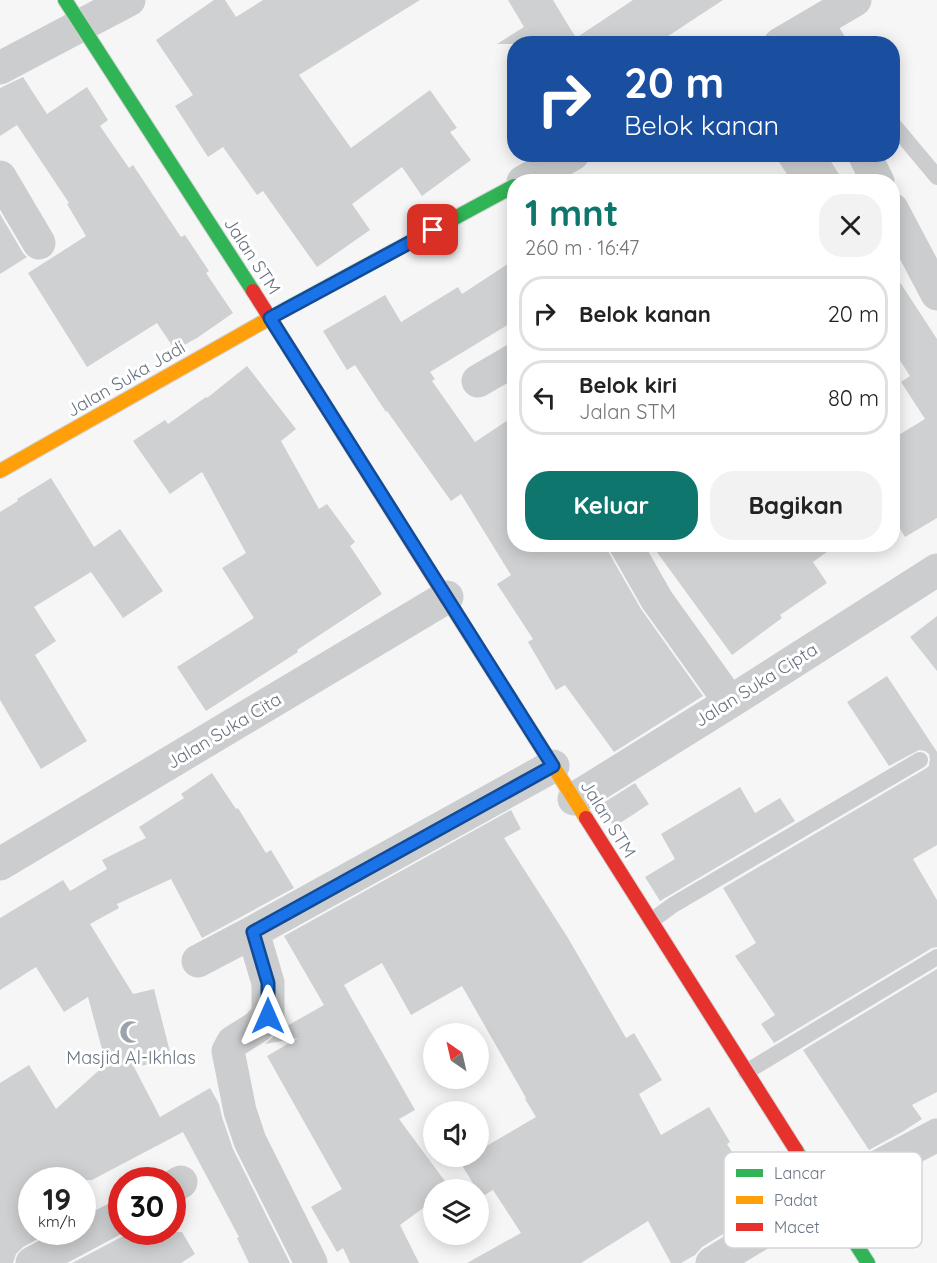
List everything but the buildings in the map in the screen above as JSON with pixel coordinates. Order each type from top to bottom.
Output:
[{"type":"street","points":[[0,68],[74,12],[129,0]]},
{"type":"street","points":[[810,36],[855,0]]},
{"type":"street","name":"Jalan STM","points":[[74,12],[797,1152]]},
{"type":"street","points":[[537,174],[559,162]]},
{"type":"street","points":[[0,177],[39,243]]},
{"type":"street","name":"Jalan Suka Jadi","points":[[0,471],[270,318],[507,190]]},
{"type":"street","points":[[900,224],[937,294]]},
{"type":"street","points":[[478,381],[507,364]]},
{"type":"street","points":[[630,552],[657,600],[730,702]]},
{"type":"street","name":"Jalan Suka Cipta","points":[[574,800],[937,570]]},
{"type":"street","name":"Jalan Suka Cita","points":[[0,864],[447,597]]},
{"type":"street","points":[[198,961],[553,766]]},
{"type":"street","points":[[253,932],[268,983],[268,1016],[257,1027],[233,1042],[228,1051],[240,1111],[250,1141],[311,1263]]},
{"type":"street","points":[[905,1152],[937,1135]]},
{"type":"street","points":[[32,1263],[108,1222]]},
{"type":"street","points":[[712,1263],[737,1248]]},
{"type":"street","name":"Jalan STM","points":[[858,1248],[868,1263]]},
{"type":"lane","points":[[900,133],[937,177]]},
{"type":"lane","points":[[651,921],[673,905],[920,760]]},
{"type":"lane","points":[[746,1072],[937,957]]},
{"type":"traffic: fast","points":[[65,0],[253,291]]},
{"type":"traffic: fast","points":[[286,309],[507,190]]},
{"type":"traffic: fast","points":[[858,1248],[868,1263]]},
{"type":"traffic: slow","points":[[0,471],[286,309]]},
{"type":"traffic: slow","points":[[447,599],[586,818]]},
{"type":"traffic: jam","points":[[253,291],[447,599]]},
{"type":"traffic: jam","points":[[586,818],[796,1150]]},
{"type":"place","name":"Masjid Al-Ikhlas","points":[[131,1032]]},
{"type":"route","points":[[268,1016],[268,983],[253,932],[553,766],[270,318],[433,230]]}]
